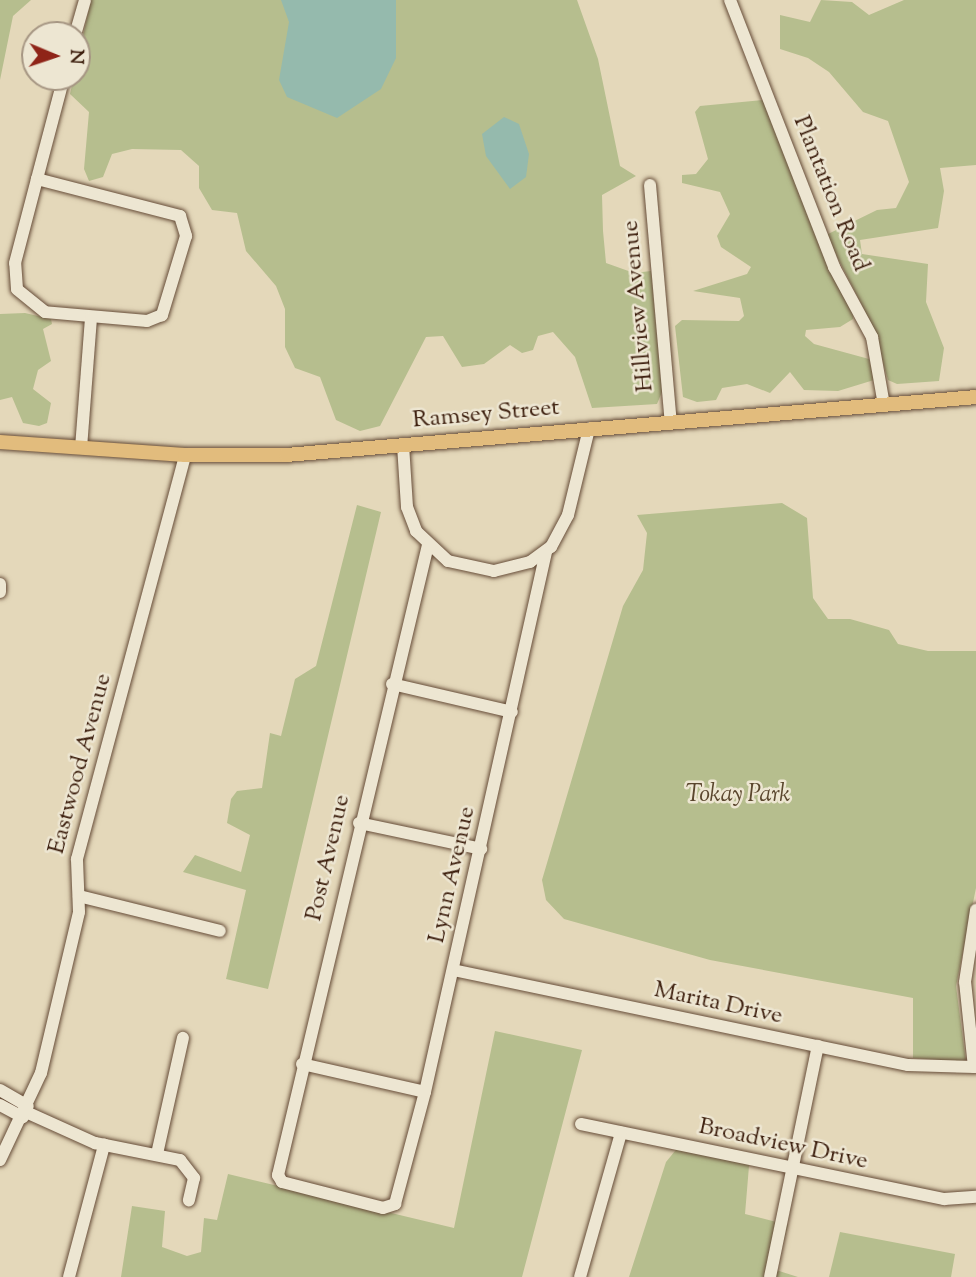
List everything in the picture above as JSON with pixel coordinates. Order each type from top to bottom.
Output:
[{"type":"main road","name":"Ramsey Street","points":[[0,442],[185,455],[404,445],[976,397]]},
{"type":"street","points":[[79,21],[85,0]]},
{"type":"street","name":"Plantation Road","points":[[730,0],[834,267],[869,329],[884,405]]},
{"type":"street","points":[[37,179],[174,214],[186,225],[162,315],[147,321],[40,310],[17,289],[15,263],[37,179],[60,91]]},
{"type":"street","name":"Hillview Avenue","points":[[650,185],[670,422]]},
{"type":"street","points":[[81,448],[91,317]]},
{"type":"street","name":"Lynn Avenue","points":[[394,1207],[425,1092],[546,552],[568,515],[589,429]]},
{"type":"street","points":[[404,445],[407,507],[428,545],[458,566],[484,572],[520,566],[546,552]]},
{"type":"street","name":"Eastwood Avenue","points":[[0,1160],[26,1112],[76,925],[79,896],[77,859],[185,455]]},
{"type":"street","name":"Post Avenue","points":[[394,1207],[280,1181],[302,1064],[392,684],[428,545]]},
{"type":"street","points":[[0,584],[0,592]]},
{"type":"street","points":[[392,684],[512,712]]},
{"type":"street","points":[[359,823],[481,849]]},
{"type":"street","points":[[79,896],[220,931]]},
{"type":"street","points":[[975,1067],[965,982],[976,910]]},
{"type":"street","name":"Marita Drive","points":[[453,970],[929,1068],[975,1067]]},
{"type":"street","points":[[157,1154],[183,1038]]},
{"type":"street","points":[[770,1277],[818,1046]]},
{"type":"street","points":[[302,1064],[425,1092]]},
{"type":"street","points":[[0,1090],[26,1112]]},
{"type":"street","points":[[0,1105],[26,1112],[104,1145],[180,1160],[191,1171],[195,1186],[189,1200]]},
{"type":"street","name":"Broadview Drive","points":[[581,1124],[944,1199],[976,1197]]},
{"type":"street","points":[[580,1277],[621,1133]]},
{"type":"street","points":[[69,1277],[104,1145]]},
{"type":"green space","points":[[0,0],[31,0],[13,16],[0,80]]},
{"type":"green space","points":[[91,0],[577,0],[598,59],[620,166],[636,176],[602,195],[603,231],[606,263],[634,273],[651,271],[662,392],[657,404],[592,408],[575,357],[553,332],[538,336],[533,350],[522,353],[510,345],[484,364],[462,367],[443,336],[426,337],[380,426],[360,431],[336,420],[320,377],[295,368],[285,347],[285,309],[276,286],[246,251],[237,213],[212,210],[199,188],[199,166],[181,150],[132,149],[112,154],[103,177],[89,181],[84,169],[89,112],[70,94],[71,91],[91,91],[91,21],[86,21]]},
{"type":"green space","points":[[821,0],[852,2],[869,15],[904,0],[976,0],[976,165],[940,168],[944,191],[938,228],[860,240],[862,254],[928,264],[926,302],[944,348],[939,381],[897,384],[888,380],[872,325],[826,235],[877,210],[896,208],[909,182],[888,121],[863,112],[829,72],[808,58],[780,49],[780,15],[810,22]]},
{"type":"green space","points":[[763,100],[854,308],[853,319],[840,327],[806,330],[805,336],[814,344],[869,359],[874,380],[838,391],[804,390],[790,372],[770,393],[747,384],[722,388],[716,400],[697,402],[683,397],[675,326],[682,320],[739,321],[744,316],[740,298],[693,291],[747,274],[751,267],[721,247],[717,236],[730,214],[720,192],[682,183],[682,175],[696,174],[708,159],[695,112],[700,106]]},
{"type":"green space","points":[[25,313],[51,319],[52,324],[43,329],[51,361],[38,370],[33,389],[51,403],[47,423],[39,426],[23,423],[12,397],[0,400],[0,314]]},
{"type":"green space","name":"Tokay Park","points":[[782,503],[807,518],[813,598],[828,619],[850,619],[889,630],[898,644],[928,651],[976,651],[976,888],[956,986],[966,1062],[913,1058],[913,998],[710,960],[564,919],[546,900],[542,880],[623,606],[643,570],[647,533],[637,515]]},
{"type":"green space","points":[[357,505],[381,512],[268,989],[226,979],[246,890],[183,872],[195,855],[241,872],[250,835],[227,823],[231,799],[237,791],[262,788],[270,733],[281,736],[295,679],[316,666]]},
{"type":"green space","points":[[495,1031],[582,1050],[522,1277],[121,1277],[132,1206],[165,1211],[162,1247],[187,1256],[201,1252],[204,1218],[217,1220],[228,1174],[454,1228]]},
{"type":"green space","points":[[684,1140],[750,1154],[745,1214],[788,1225],[776,1270],[798,1277],[629,1277],[666,1162]]},
{"type":"green space","points":[[840,1232],[955,1254],[951,1277],[829,1277]]},
{"type":"water","points":[[281,0],[396,0],[396,58],[381,89],[337,118],[287,97],[279,80],[289,22]]},
{"type":"water","points":[[504,117],[519,124],[529,154],[526,177],[510,189],[486,156],[482,134]]}]
